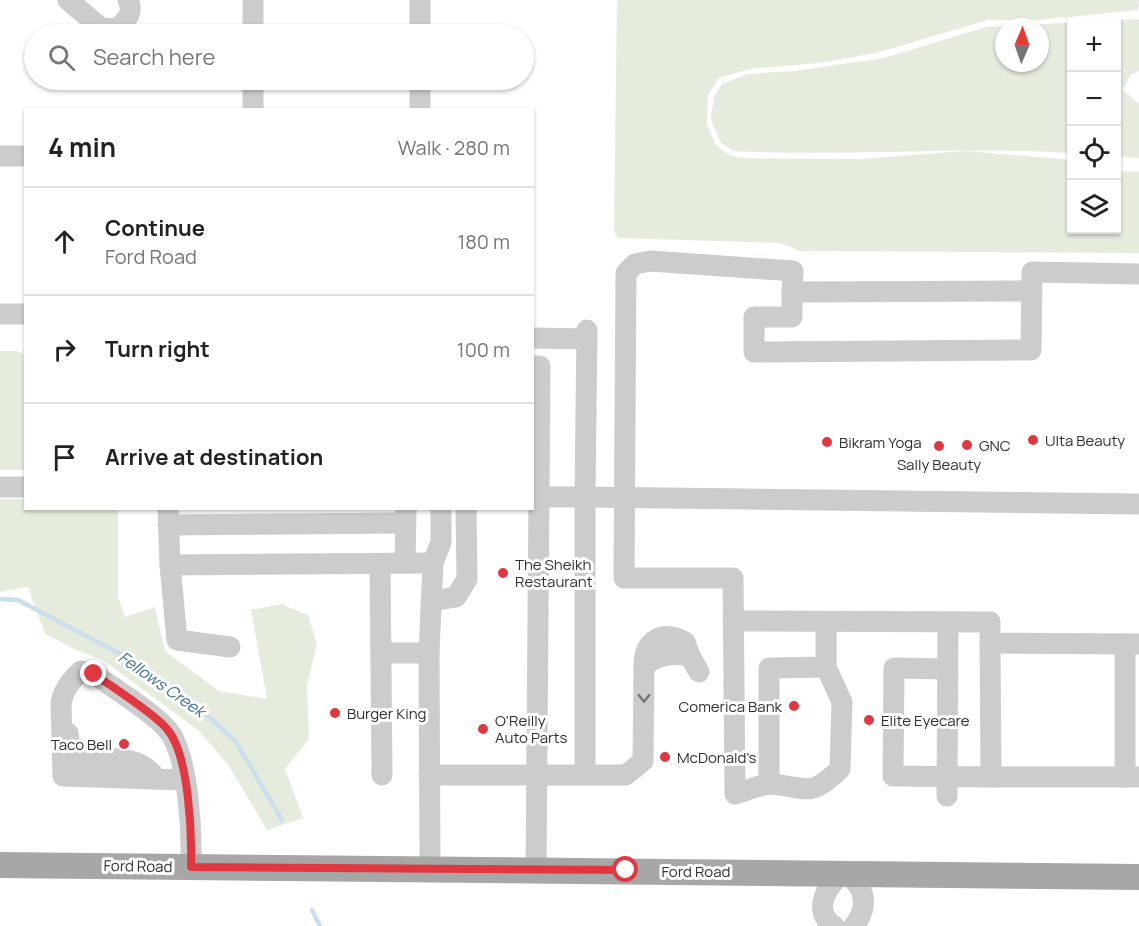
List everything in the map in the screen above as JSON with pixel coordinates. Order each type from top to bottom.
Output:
[{"type":"main road","name":"Ford Road","points":[[0,865],[1139,877]]},
{"type":"street","points":[[68,0],[95,24]]},
{"type":"street","points":[[123,24],[129,19],[131,7],[128,0]]},
{"type":"street","points":[[253,0],[253,24]]},
{"type":"street","points":[[420,0],[420,24]]},
{"type":"street","points":[[253,90],[253,108]]},
{"type":"street","points":[[420,90],[420,108]]},
{"type":"street","points":[[0,156],[24,156]]},
{"type":"street","points":[[826,622],[826,668],[842,702],[840,769],[822,786],[801,789],[769,784],[735,794],[733,578],[624,578],[626,273],[634,264],[650,261],[793,271],[792,317],[754,317],[754,352],[1031,350],[1032,272],[1139,274]]},
{"type":"street","points":[[792,292],[1032,291]]},
{"type":"street","points":[[0,314],[24,314]]},
{"type":"street","points":[[534,338],[587,335],[585,774]]},
{"type":"street","points":[[534,366],[540,366],[536,870]]},
{"type":"street","points":[[0,487],[24,487]]},
{"type":"street","points":[[538,496],[1139,504]]},
{"type":"street","points":[[430,869],[429,652],[433,563],[441,542],[441,510]]},
{"type":"street","points":[[431,601],[456,597],[467,579],[466,510]]},
{"type":"street","points":[[230,647],[177,640],[168,517],[406,516],[405,563]]},
{"type":"street","points":[[170,565],[433,563]]},
{"type":"street","points":[[380,564],[382,775]]},
{"type":"street","points":[[733,621],[990,622],[991,777]]},
{"type":"street","points":[[947,786],[948,623]]},
{"type":"street","points":[[429,775],[626,775],[643,761],[644,652],[651,642],[666,637],[675,637],[685,642],[695,664]]},
{"type":"street","points":[[947,669],[894,668],[893,776],[947,786],[991,777],[1132,777],[1132,644],[990,643]]},
{"type":"street","points":[[382,652],[429,652]]},
{"type":"street","points":[[769,784],[770,668],[826,668]]},
{"type":"street","points":[[184,780],[63,776],[61,751],[63,694],[81,671],[94,674],[166,727],[177,742],[192,819],[191,867]]},
{"type":"street","points":[[94,674],[76,689],[68,703],[68,746],[71,753],[78,758],[134,760],[150,768],[156,779]]},
{"type":"street","points":[[834,926],[829,923],[823,906],[824,895],[836,878],[845,873],[854,878],[863,895],[861,917],[854,926]]},
{"type":"shaded area","points":[[617,0],[1139,0],[1138,10],[1049,19],[995,18],[995,20],[988,20],[876,53],[818,63],[750,69],[719,78],[708,95],[707,124],[715,144],[727,154],[740,158],[861,159],[966,151],[1067,160],[1067,234],[1121,234],[1121,171],[1139,172],[1139,253],[800,251],[780,243],[618,238],[614,231]]},
{"type":"shaded area","points":[[1121,20],[1139,20],[1139,71],[1130,75],[1123,90],[1139,104],[1139,158],[1121,156]]},
{"type":"shaded area","points":[[1067,22],[1067,153],[986,151],[775,153],[733,151],[721,143],[711,119],[714,97],[722,84],[748,74],[794,71],[884,58],[986,27],[995,26],[995,72],[1049,72],[1049,23]]},
{"type":"shaded area","points":[[0,351],[17,351],[24,354],[24,470],[0,470]]},
{"type":"shaded area","points":[[0,499],[24,499],[24,510],[118,510],[118,597],[125,617],[155,607],[165,651],[219,691],[267,699],[251,610],[281,604],[308,615],[317,645],[307,685],[309,739],[285,769],[303,818],[267,830],[229,766],[199,731],[103,660],[76,650],[45,634],[28,587],[0,592]]},
{"type":"waterway","name":"Fellows Creek","points":[[0,599],[18,600],[130,659],[191,700],[236,742],[282,820]]},
{"type":"waterway","name":"Fellows Creek","points":[[312,910],[320,926]]},
{"type":"place","name":"Ulta Beauty","points":[[1033,440]]},
{"type":"place","name":"Bikram Yoga","points":[[827,442]]},
{"type":"place","name":"GNC","points":[[967,445]]},
{"type":"place","name":"Sally Beauty","points":[[939,446]]},
{"type":"place","name":"The Sheikh Restaurant","points":[[503,573]]},
{"type":"place","name":"Comerica Bank","points":[[794,706]]},
{"type":"place","name":"Burger King","points":[[335,713]]},
{"type":"place","name":"Elite Eyecare","points":[[869,720]]},
{"type":"place","name":"O'Reilly Auto Parts","points":[[483,729]]},
{"type":"place","name":"Taco Bell","points":[[124,744]]},
{"type":"place","name":"McDonald's","points":[[665,757]]},
{"type":"route","points":[[94,674],[166,727],[177,742],[192,819],[191,867],[626,870]]}]
